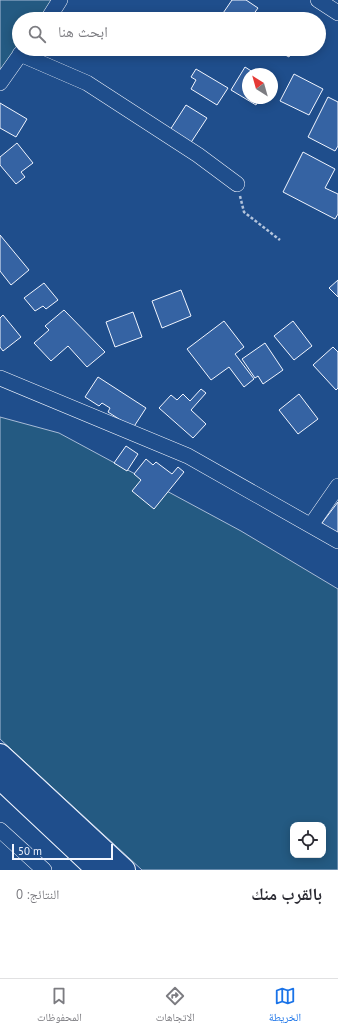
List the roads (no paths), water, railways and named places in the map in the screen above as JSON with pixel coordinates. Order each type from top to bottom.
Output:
[{"type":"highway","points":[[0,755],[124,870]]},
{"type":"highway","points":[[0,778],[98,870]]},
{"type":"street","points":[[52,12],[60,0]]},
{"type":"street","points":[[318,0],[338,13]]},
{"type":"street","points":[[0,83],[19,56]]},
{"type":"street","points":[[30,56],[87,83],[198,155],[237,184]]},
{"type":"street","points":[[0,378],[188,456],[338,541]]},
{"type":"street","points":[[311,525],[338,486]]},
{"type":"street","points":[[0,830],[44,870]]}]
